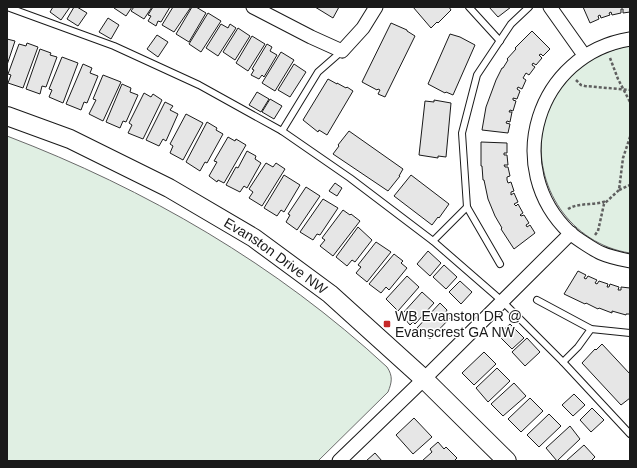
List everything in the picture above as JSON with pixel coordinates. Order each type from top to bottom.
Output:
[{"type":"street","points":[[253,7],[342,52],[363,28],[376,7]]},
{"type":"street","points":[[550,7],[584,55]]},
{"type":"street","points":[[630,38],[614,41],[584,55],[562,75],[546,99],[536,126],[534,156],[540,184],[552,211],[571,233],[600,253],[630,261]]},
{"type":"street","name":"Evanston Drive NW","points":[[7,116],[70,139],[169,188],[254,238],[330,294],[424,379],[505,460]]},
{"type":"street","points":[[345,459],[571,233]]},
{"type":"lane","points":[[7,7],[114,46],[199,85],[282,131],[350,178],[433,241],[502,301],[563,362],[630,434]]},
{"type":"lane","points":[[470,7],[500,41]]},
{"type":"lane","points":[[500,264],[468,207],[462,133],[477,75],[511,24],[529,7]]},
{"type":"lane","points":[[282,131],[318,72],[342,52]]},
{"type":"lane","points":[[433,241],[468,207]]},
{"type":"lane","points":[[537,300],[591,329],[630,333]]},
{"type":"lane","points":[[563,362],[578,347],[591,329]]},
{"type":"path","points":[[608,54],[630,102]]},
{"type":"path","points":[[572,77],[581,85],[630,90]]},
{"type":"path","points":[[619,190],[623,158],[630,137]]},
{"type":"path","points":[[593,238],[598,231],[604,204],[619,190],[630,185]]},
{"type":"path","points":[[564,211],[576,205],[608,200]]},
{"type":"green space","points":[[630,45],[630,253],[609,247],[590,238],[574,225],[560,209],[550,191],[544,171],[541,150],[545,120],[551,104],[566,81],[590,60],[609,51]]},
{"type":"green space","points":[[7,136],[110,180],[159,205],[208,233],[255,263],[301,295],[345,330],[387,367],[391,379],[388,392],[318,461],[7,461]]},
{"type":"building","points":[[53,7],[70,7],[61,20],[50,12]]},
{"type":"building","points":[[74,7],[77,7],[87,13],[78,26],[67,19]]},
{"type":"building","points":[[132,7],[126,16],[114,8]]},
{"type":"building","points":[[134,7],[152,7],[144,19],[131,11]]},
{"type":"building","points":[[153,7],[170,7],[161,22],[158,21],[156,26],[148,21],[151,16],[148,15]]},
{"type":"building","points":[[173,7],[191,7],[174,32],[162,25]]},
{"type":"building","points":[[192,7],[196,7],[206,13],[189,42],[176,34]]},
{"type":"building","points":[[315,7],[339,7],[333,18]]},
{"type":"building","points":[[413,7],[449,7],[451,10],[431,28]]},
{"type":"building","points":[[489,7],[511,7],[498,17]]},
{"type":"building","points":[[583,7],[630,7],[630,12],[623,13],[623,9],[621,9],[621,13],[612,15],[611,12],[609,13],[610,15],[601,18],[600,15],[598,16],[599,19],[590,23]]},
{"type":"building","points":[[208,13],[221,21],[201,52],[189,44]]},
{"type":"building","points":[[108,18],[119,25],[111,39],[99,32]]},
{"type":"building","points":[[391,23],[407,30],[415,36],[385,97],[378,94],[380,90],[377,90],[362,82]]},
{"type":"building","points":[[221,24],[228,28],[230,24],[236,28],[218,56],[206,48]]},
{"type":"building","points":[[238,28],[250,36],[235,60],[223,52]]},
{"type":"building","points":[[532,31],[550,49],[543,56],[541,54],[539,55],[542,58],[536,65],[533,63],[532,65],[535,67],[529,75],[526,73],[523,78],[526,80],[522,89],[518,87],[517,89],[520,91],[517,99],[513,98],[513,100],[516,101],[513,111],[510,110],[509,112],[512,112],[510,122],[507,121],[506,123],[510,124],[508,133],[482,130],[486,107],[502,68],[508,60],[507,59],[516,49],[515,48]]},
{"type":"building","points":[[450,34],[460,37],[475,45],[453,95],[446,92],[445,93],[428,84]]},
{"type":"building","points":[[157,35],[168,42],[158,57],[147,49]]},
{"type":"building","points":[[252,36],[265,44],[248,71],[236,63]]},
{"type":"building","points":[[7,39],[15,41],[7,65]]},
{"type":"building","points":[[27,43],[38,47],[23,88],[8,83],[11,75],[8,74],[19,44],[26,46]]},
{"type":"building","points":[[267,44],[272,47],[270,51],[277,55],[264,77],[262,75],[259,79],[251,75],[254,70],[252,69]]},
{"type":"building","points":[[40,49],[57,57],[46,87],[42,86],[40,94],[26,89]]},
{"type":"building","points":[[281,52],[294,60],[275,91],[262,83]]},
{"type":"building","points":[[62,57],[78,63],[63,103],[49,97],[52,90],[49,89]]},
{"type":"building","points":[[83,64],[92,68],[90,73],[98,76],[87,103],[84,102],[81,110],[66,104]]},
{"type":"building","points":[[294,64],[306,72],[290,97],[278,90]]},
{"type":"building","points":[[103,75],[121,82],[103,121],[89,114],[96,100],[93,99]]},
{"type":"building","points":[[328,79],[353,91],[327,135],[319,130],[318,132],[303,120]]},
{"type":"building","points":[[122,84],[131,88],[130,92],[138,95],[126,122],[123,121],[120,128],[106,122]]},
{"type":"building","points":[[257,92],[269,99],[261,112],[249,105]]},
{"type":"building","points":[[144,93],[151,97],[153,94],[162,100],[143,139],[128,133],[132,125],[129,123]]},
{"type":"building","points":[[270,99],[282,106],[274,119],[262,112]]},
{"type":"building","points":[[434,100],[451,103],[446,157],[438,156],[438,158],[419,155],[425,101],[434,102]]},
{"type":"building","points":[[165,102],[173,106],[170,110],[178,114],[166,141],[163,139],[159,146],[146,140]]},
{"type":"building","points":[[186,114],[203,123],[183,160],[170,153],[173,146],[170,144]]},
{"type":"building","points":[[207,122],[223,134],[207,163],[205,162],[200,171],[186,162]]},
{"type":"building","points":[[349,131],[403,169],[400,176],[388,191],[333,154]]},
{"type":"building","points":[[228,137],[235,141],[236,139],[246,145],[224,183],[218,180],[217,182],[209,176],[217,162],[214,161]]},
{"type":"building","points":[[481,142],[507,143],[507,153],[504,153],[504,155],[507,155],[508,165],[504,165],[505,167],[508,167],[510,176],[507,177],[507,180],[508,183],[511,182],[514,191],[511,192],[511,195],[514,193],[518,202],[514,204],[516,206],[518,204],[523,213],[520,215],[524,215],[529,223],[526,225],[527,227],[530,225],[535,233],[514,249],[501,229],[502,228],[488,199],[481,166]]},
{"type":"building","points":[[247,151],[256,156],[255,159],[261,163],[247,188],[244,186],[240,192],[226,185],[236,167],[238,168]]},
{"type":"building","points":[[266,163],[273,167],[276,163],[285,169],[262,206],[249,198],[253,192],[249,189]]},
{"type":"building","points":[[284,175],[300,185],[284,212],[281,210],[277,216],[264,208]]},
{"type":"building","points":[[411,175],[449,204],[432,225],[394,196]]},
{"type":"building","points":[[335,183],[342,188],[337,196],[329,191]]},
{"type":"building","points":[[306,187],[320,196],[297,230],[286,222],[290,215],[288,214]]},
{"type":"building","points":[[323,199],[338,208],[320,235],[317,234],[313,240],[300,232]]},
{"type":"building","points":[[343,210],[360,221],[333,256],[320,246],[325,240],[322,238]]},
{"type":"building","points":[[358,227],[372,240],[355,262],[352,260],[347,266],[336,257]]},
{"type":"building","points":[[376,242],[391,252],[367,282],[356,273],[361,267],[358,265]]},
{"type":"building","points":[[428,251],[441,263],[430,276],[417,264]]},
{"type":"building","points":[[394,254],[403,261],[401,263],[407,268],[389,290],[386,287],[381,293],[369,284]]},
{"type":"building","points":[[444,265],[457,277],[446,289],[433,277]]},
{"type":"building","points":[[578,271],[586,275],[584,278],[586,279],[588,276],[597,280],[595,283],[597,284],[599,281],[608,284],[607,287],[609,287],[610,284],[619,287],[618,290],[621,290],[621,287],[630,288],[630,314],[626,315],[612,311],[612,313],[599,308],[598,309],[564,294]]},
{"type":"building","points":[[407,276],[419,287],[398,311],[386,299]]},
{"type":"building","points":[[460,281],[472,292],[461,304],[449,292]]},
{"type":"building","points":[[422,292],[434,303],[415,324],[413,322],[410,325],[405,319],[407,317],[403,313]]},
{"type":"building","points":[[440,303],[451,317],[430,339],[417,328]]},
{"type":"building","points":[[510,324],[524,338],[512,349],[498,335]]},
{"type":"building","points":[[527,338],[540,352],[525,366],[512,352]]},
{"type":"building","points":[[602,344],[630,374],[630,398],[621,405],[582,363]]},
{"type":"building","points":[[484,352],[496,364],[474,385],[462,373]]},
{"type":"building","points":[[497,368],[510,381],[488,402],[476,388]]},
{"type":"building","points":[[514,383],[526,396],[503,416],[491,404]]},
{"type":"building","points":[[574,394],[585,405],[573,416],[562,405]]},
{"type":"building","points":[[530,398],[543,411],[521,432],[508,419]]},
{"type":"building","points":[[592,408],[604,420],[591,432],[580,420]]},
{"type":"building","points":[[549,414],[561,426],[539,447],[527,435]]},
{"type":"building","points":[[414,418],[432,437],[413,454],[396,435]]},
{"type":"building","points":[[570,426],[580,439],[557,461],[546,448]]},
{"type":"building","points":[[438,442],[444,449],[446,447],[457,458],[455,461],[422,461],[432,452],[430,449]]},
{"type":"building","points":[[584,445],[595,457],[591,461],[566,461]]},
{"type":"building","points":[[375,453],[382,461],[366,461]]},
{"type":"place","name":"WB Evanston DR @ Evanscrest GA NW","points":[[387,324]]}]
